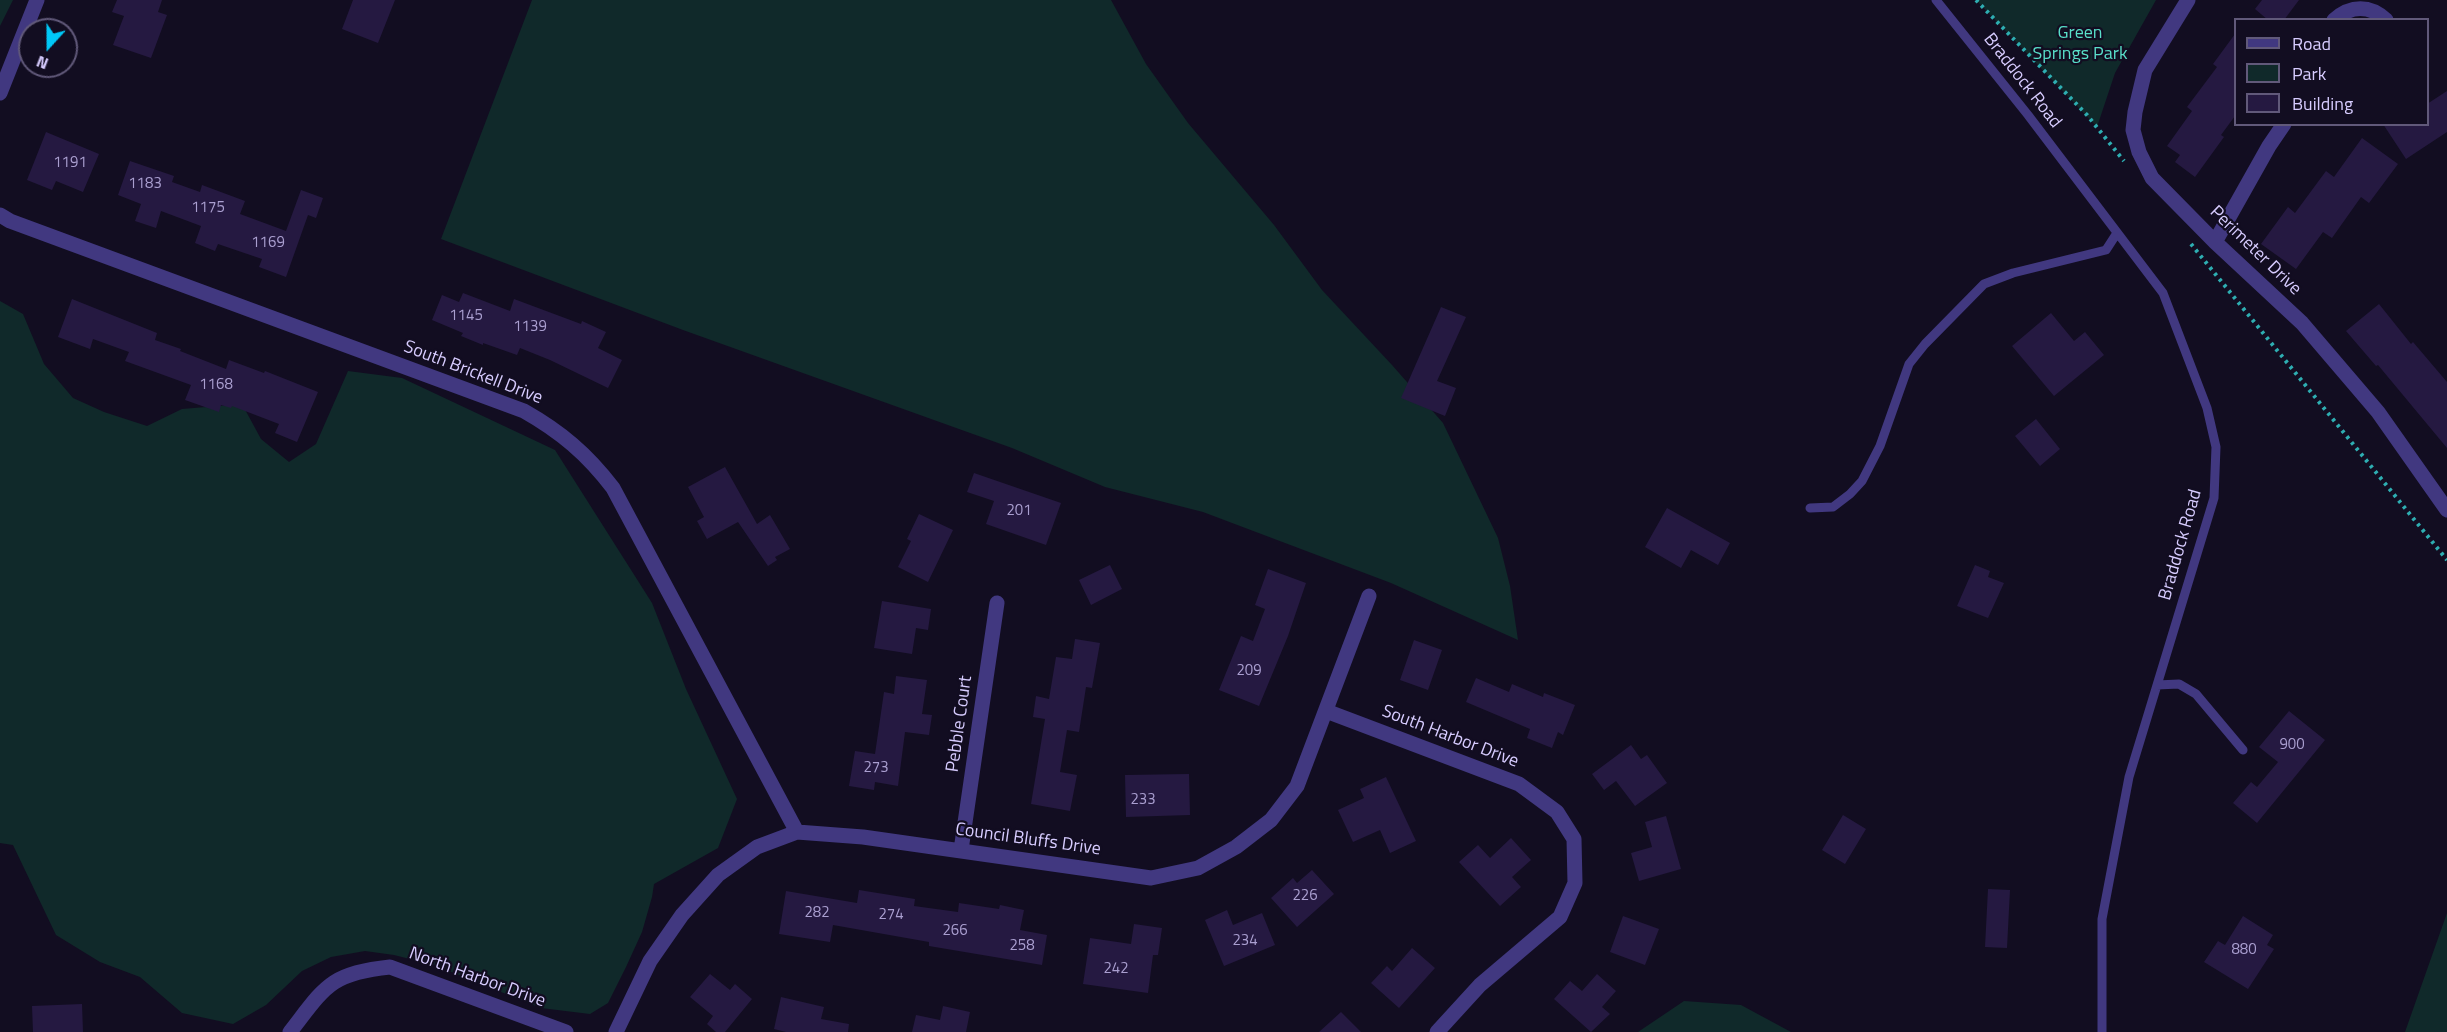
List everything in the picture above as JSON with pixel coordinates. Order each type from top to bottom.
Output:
[{"type":"street","points":[[0,93],[37,0]]},
{"type":"street","name":"Perimeter Drive","points":[[2188,0],[2145,70],[2135,112],[2133,130],[2139,152],[2152,178],[2215,242],[2302,323],[2378,412],[2447,510]]},
{"type":"street","points":[[2336,18],[2345,11],[2357,8],[2379,13],[2384,18]]},
{"type":"street","points":[[2215,242],[2283,126]]},
{"type":"street","name":"South Brickell Drive","points":[[0,215],[10,221],[524,411],[552,427],[592,460],[613,488],[797,832]]},
{"type":"street","name":"Council Bluffs Drive","points":[[616,1032],[650,961],[682,915],[718,875],[757,847],[797,832],[863,837],[1151,878],[1198,868],[1236,848],[1270,820],[1297,786],[1369,596]]},
{"type":"street","name":"Pebble Court","points":[[961,850],[998,603]]},
{"type":"street","name":"South Harbor Drive","points":[[1326,711],[1519,784],[1557,812],[1574,839],[1575,883],[1560,917],[1480,985],[1437,1032]]},
{"type":"street","name":"North Harbor Drive","points":[[290,1032],[325,988],[339,978],[365,969],[390,967],[566,1032]]},
{"type":"lane","name":"Braddock Road","points":[[1936,0],[2028,115],[2163,293],[2207,408],[2216,447],[2214,498],[2129,777],[2102,920],[2102,1032]]},
{"type":"lane","points":[[1810,508],[1833,507],[1862,482],[1880,446],[1909,364],[1925,344],[1984,284],[2013,273],[2106,250],[2117,233]]},
{"type":"lane","points":[[2157,685],[2179,684],[2196,694],[2243,750]]},
{"type":"path","points":[[1976,0],[2086,115],[2126,164]]},
{"type":"path","points":[[2186,238],[2447,560]]},
{"type":"green space","points":[[0,0],[13,0],[0,26]]},
{"type":"green space","points":[[532,0],[1111,0],[1146,64],[1188,123],[1274,225],[1322,290],[1443,423],[1498,538],[1510,586],[1518,640],[1391,583],[1203,512],[1105,487],[1012,448],[683,330],[441,239]]},
{"type":"green space","name":"Green Springs Park","points":[[1976,0],[2156,0],[2115,73],[2097,127]]},
{"type":"green space","points":[[0,301],[23,314],[44,364],[73,398],[104,412],[147,426],[182,409],[242,404],[261,439],[289,462],[316,444],[348,371],[402,378],[555,450],[652,603],[686,689],[737,799],[718,848],[654,884],[642,932],[608,1003],[590,1014],[541,1008],[434,965],[394,955],[365,951],[331,957],[302,971],[266,1005],[233,1024],[182,1013],[140,977],[100,962],[56,935],[13,845],[0,843]]},
{"type":"green space","points":[[2447,913],[2447,1032],[2405,1032]]},
{"type":"green space","points":[[1684,1001],[1741,1005],[1791,1032],[1638,1032]]},
{"type":"building","points":[[117,0],[162,0],[158,12],[167,15],[151,58],[113,45],[124,16],[112,12]]},
{"type":"building","points":[[353,0],[395,0],[378,43],[342,29]]},
{"type":"building","points":[[2262,0],[2299,0],[2286,18],[2266,18],[2255,9]]},
{"type":"building","points":[[2234,35],[2234,117],[2221,135],[2224,137],[2195,177],[2175,162],[2180,155],[2167,146],[2192,111],[2187,107],[2217,67],[2213,64]]},
{"type":"building","points":[[2447,91],[2447,132],[2406,159],[2384,126],[2429,126],[2429,103]]},
{"type":"building","points":[[46,132],[99,154],[83,192],[56,181],[52,190],[27,180]]},
{"type":"building","points":[[2362,138],[2398,164],[2369,203],[2361,197],[2332,238],[2323,232],[2296,269],[2261,244],[2288,207],[2295,213],[2326,171],[2334,177]]},
{"type":"building","points":[[130,161],[174,176],[172,182],[200,192],[202,185],[245,201],[240,214],[286,231],[301,190],[323,198],[316,218],[308,215],[286,277],[259,267],[262,259],[218,244],[215,251],[195,243],[201,226],[161,211],[156,228],[135,221],[141,204],[118,195]]},
{"type":"building","points":[[463,293],[510,311],[514,299],[581,324],[582,321],[606,332],[598,348],[622,360],[608,388],[520,348],[517,355],[483,343],[483,345],[461,336],[463,333],[432,320],[442,295],[459,302]]},
{"type":"building","points":[[72,299],[157,333],[155,340],[226,369],[229,360],[264,373],[265,371],[318,392],[297,442],[275,433],[279,424],[232,406],[231,408],[221,405],[219,412],[185,400],[191,385],[125,361],[129,352],[93,339],[90,349],[58,337]]},
{"type":"building","points":[[2379,304],[2411,344],[2413,342],[2447,382],[2447,448],[2378,365],[2376,366],[2346,331]]},
{"type":"building","points":[[1441,307],[1466,317],[1437,381],[1456,388],[1445,416],[1401,398]]},
{"type":"building","points":[[2051,313],[2074,341],[2085,332],[2104,355],[2054,396],[2012,346]]},
{"type":"building","points":[[2036,419],[2060,449],[2040,466],[2015,436]]},
{"type":"building","points":[[725,467],[757,524],[770,515],[790,549],[775,557],[777,560],[768,566],[738,522],[707,539],[697,521],[704,517],[688,487]]},
{"type":"building","points":[[974,473],[1061,503],[1046,545],[986,524],[994,501],[967,492]]},
{"type":"building","points":[[1667,508],[1730,543],[1718,565],[1691,550],[1681,568],[1645,547]]},
{"type":"building","points":[[919,514],[953,530],[928,582],[898,567],[911,541],[907,539]]},
{"type":"building","points":[[1110,565],[1122,589],[1091,605],[1079,580]]},
{"type":"building","points":[[1975,565],[1990,571],[1988,577],[2004,583],[1988,618],[1957,606]]},
{"type":"building","points":[[1268,569],[1306,583],[1288,636],[1259,706],[1219,690],[1241,636],[1253,641],[1265,609],[1255,605]]},
{"type":"building","points":[[882,601],[931,609],[928,630],[916,628],[912,654],[874,648]]},
{"type":"building","points":[[1075,639],[1100,643],[1092,688],[1086,687],[1079,732],[1067,730],[1060,772],[1077,775],[1070,811],[1031,804],[1045,719],[1033,717],[1036,696],[1049,699],[1056,657],[1072,659]]},
{"type":"building","points":[[1414,640],[1442,650],[1428,690],[1400,680]]},
{"type":"building","points":[[896,676],[927,680],[922,714],[932,715],[929,735],[905,732],[898,786],[875,782],[874,790],[849,786],[855,751],[875,754],[884,692],[894,694]]},
{"type":"building","points":[[1476,678],[1509,692],[1512,684],[1543,697],[1544,693],[1575,705],[1563,735],[1558,732],[1552,748],[1527,738],[1530,729],[1466,702]]},
{"type":"building","points":[[2289,711],[2325,740],[2257,823],[2233,803],[2251,782],[2257,787],[2278,762],[2259,747]]},
{"type":"building","points":[[1631,745],[1641,759],[1647,755],[1667,783],[1635,806],[1616,781],[1604,790],[1592,774]]},
{"type":"building","points":[[1189,774],[1190,815],[1126,817],[1125,775]]},
{"type":"building","points":[[1386,777],[1416,841],[1390,853],[1380,830],[1353,842],[1338,810],[1364,798],[1360,789]]},
{"type":"building","points":[[1843,815],[1866,829],[1845,864],[1822,850]]},
{"type":"building","points":[[1666,816],[1681,869],[1639,881],[1631,853],[1652,847],[1645,822]]},
{"type":"building","points":[[1511,838],[1531,860],[1512,877],[1521,887],[1500,906],[1459,862],[1478,845],[1490,858]]},
{"type":"building","points":[[1312,870],[1334,894],[1297,927],[1271,898],[1293,878],[1297,883]]},
{"type":"building","points":[[1988,889],[2010,890],[2007,948],[1985,947]]},
{"type":"building","points":[[859,890],[915,899],[914,906],[958,912],[959,903],[999,909],[1000,905],[1024,910],[1020,930],[1047,935],[1042,965],[929,946],[929,942],[833,925],[830,942],[779,934],[786,891],[857,903]]},
{"type":"building","points":[[1227,910],[1233,925],[1262,913],[1275,945],[1224,966],[1205,920]]},
{"type":"building","points":[[1623,916],[1659,929],[1645,965],[1610,952]]},
{"type":"building","points":[[2243,916],[2273,935],[2267,945],[2274,949],[2248,989],[2204,962],[2218,941],[2225,945]]},
{"type":"building","points":[[1134,924],[1162,928],[1158,955],[1153,955],[1148,993],[1083,984],[1090,938],[1131,944]]},
{"type":"building","points":[[1412,948],[1435,968],[1399,1008],[1371,983],[1387,966],[1392,971]]},
{"type":"building","points":[[710,974],[730,990],[735,984],[752,999],[725,1032],[716,1032],[707,1024],[713,1016],[690,997]]},
{"type":"building","points":[[1597,974],[1616,991],[1602,1007],[1610,1014],[1591,1032],[1554,999],[1570,981],[1582,991]]},
{"type":"building","points":[[781,997],[824,1007],[821,1019],[849,1024],[848,1032],[786,1032],[774,1029]]},
{"type":"building","points":[[82,1004],[83,1032],[33,1032],[32,1006]]},
{"type":"building","points":[[943,1006],[970,1012],[966,1032],[912,1032],[916,1015],[940,1020]]},
{"type":"building","points":[[1341,1012],[1361,1032],[1319,1032]]}]
